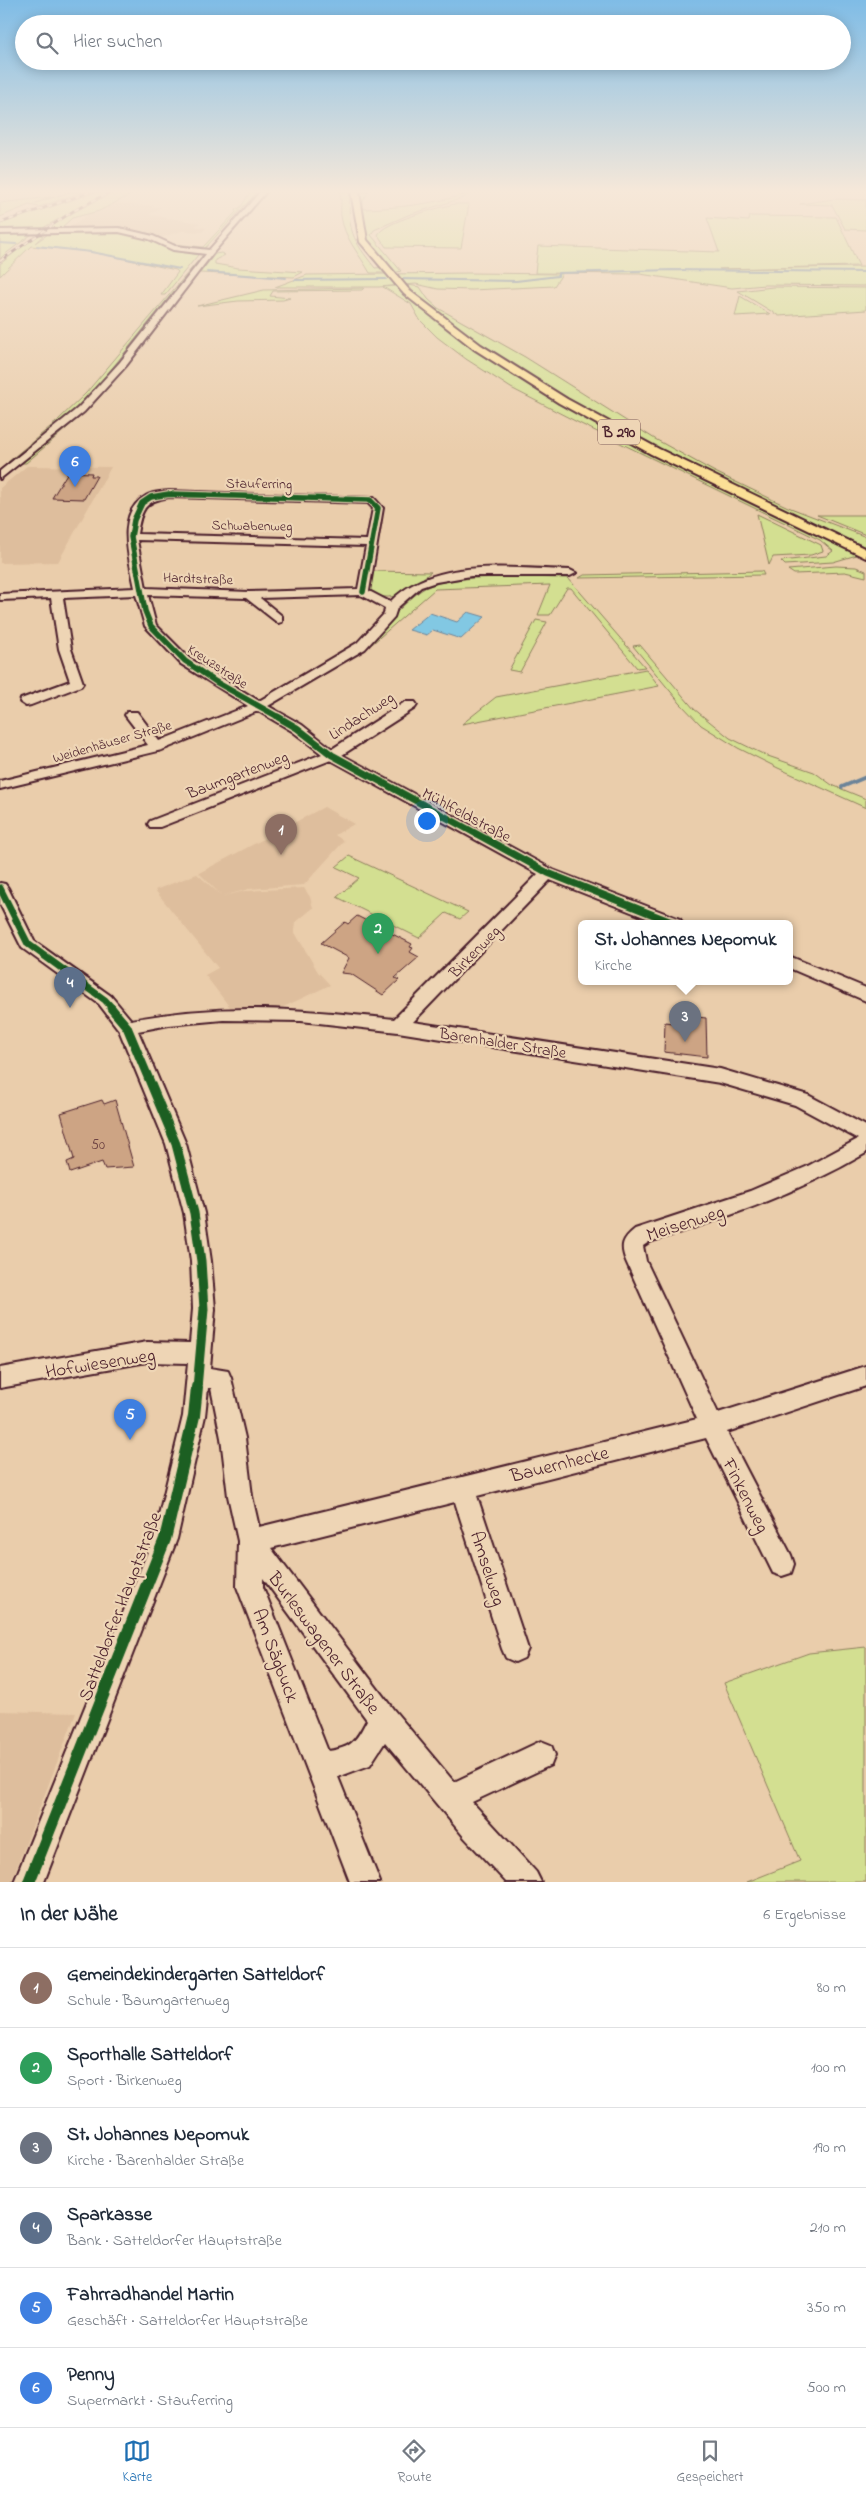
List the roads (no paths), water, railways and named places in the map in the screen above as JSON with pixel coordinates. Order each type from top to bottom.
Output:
[{"type":"main road","name":"B 290","points":[[395,280],[436,317],[478,349],[531,383],[596,420],[666,456],[866,554]]},
{"type":"street","points":[[0,476],[81,410],[123,364],[189,280]]},
{"type":"street","name":"Stauferring","points":[[141,591],[131,537],[134,520],[142,503],[151,497],[169,494],[348,497],[370,500],[378,508],[362,592]]},
{"type":"street","name":"Schwabenweg","points":[[131,537],[371,543]]},
{"type":"street","name":"Weidenhäuser Straße","points":[[0,785],[157,747],[259,706],[362,646],[390,615],[391,607],[412,587],[440,577],[478,573],[570,573]]},
{"type":"street","name":"Hardtstraße","points":[[0,597],[56,593],[141,591],[249,595],[362,592],[391,607]]},
{"type":"street","name":"Kreuzstraße","points":[[141,591],[145,611],[151,626],[168,645],[185,661],[216,682],[259,706]]},
{"type":"street","points":[[26,702],[77,684],[64,649],[56,593]]},
{"type":"street","points":[[249,595],[278,619]]},
{"type":"street","name":"Lindachweg","points":[[332,755],[410,705]]},
{"type":"street","name":"Mühlfeldstraße","points":[[259,706],[297,728],[332,755],[548,873],[666,920]]},
{"type":"street","points":[[132,715],[157,747]]},
{"type":"street","name":"Baumgartenweg","points":[[155,824],[332,755]]},
{"type":"street","name":"Birkenweg","points":[[398,1026],[548,873]]},
{"type":"street","name":"Satteldorfer Hauptstraße","points":[[0,888],[28,944],[105,1000],[127,1028],[176,1144],[194,1213],[201,1261],[204,1309],[194,1416],[166,1539],[29,1882]]},
{"type":"street","points":[[793,964],[866,995]]},
{"type":"street","name":"Barenhalder Straße","points":[[127,1028],[184,1017],[232,1014],[302,1015],[398,1026],[720,1076],[801,1100],[866,1135]]},
{"type":"street","name":"Meisenweg","points":[[712,1426],[636,1260],[632,1250],[633,1242],[642,1235],[724,1210],[798,1179],[866,1144]]},
{"type":"street","name":"Hofwiesenweg","points":[[0,1378],[147,1352],[200,1353]]},
{"type":"street","name":"Bauernhecke","points":[[250,1542],[462,1487],[712,1426],[866,1376]]},
{"type":"street","name":"Burleswagener Straße","points":[[199,1378],[220,1378],[233,1438],[240,1496],[250,1542],[383,1719],[450,1798],[526,1882]]},
{"type":"street","name":"Finkenweg","points":[[712,1426],[782,1564]]},
{"type":"street","name":"Amselweg","points":[[462,1487],[515,1649]]},
{"type":"street","name":"Am Sägbuck","points":[[250,1542],[250,1587],[365,1882]]},
{"type":"street","points":[[319,1766],[348,1763],[364,1753],[383,1719]]},
{"type":"street","points":[[450,1798],[541,1755]]},
{"type":"water","points":[[468,612],[485,617],[461,639],[433,630],[427,635],[409,630],[430,613],[457,622]]},
{"type":"waterway","points":[[295,280],[311,280]]},
{"type":"waterway","points":[[448,280],[526,280]]},
{"type":"waterway","points":[[842,787],[866,777]]},
{"type":"place","name":"Penny","points":[[75,487]]},
{"type":"place","name":"Gemeindekindergarten Satteldorf","points":[[281,855]]},
{"type":"place","name":"Sporthalle Satteldorf","points":[[378,954]]},
{"type":"place","name":"Sparkasse","points":[[70,1008]]},
{"type":"place","name":"St. Johannes Nepomuk","points":[[685,1042]]},
{"type":"place","name":"Fahrradhandel Martin","points":[[130,1440]]}]
